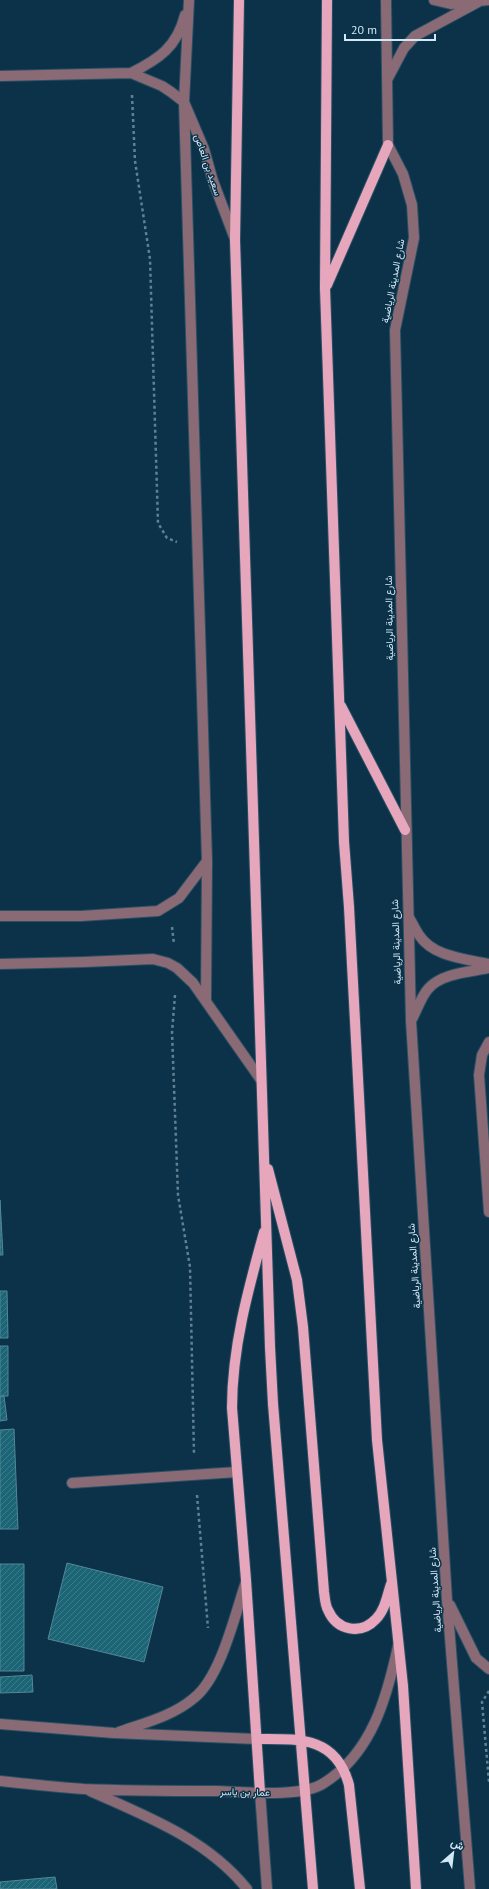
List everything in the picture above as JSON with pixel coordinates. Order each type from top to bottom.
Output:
[{"type":"main road","points":[[239,0],[235,240],[263,1149],[273,1404],[313,1889]]},
{"type":"main road","points":[[327,0],[325,288],[344,842],[350,907],[377,1440],[398,1642],[416,1889]]},
{"type":"main road","points":[[325,288],[388,146]]},
{"type":"main road","points":[[339,703],[405,830]]},
{"type":"main road","points":[[263,1149],[297,1280],[304,1327],[324,1592],[328,1611],[337,1623],[342,1626],[353,1629],[364,1628],[374,1621],[381,1612],[392,1581]]},
{"type":"main road","points":[[260,1792],[246,1580],[232,1408],[232,1385],[235,1358],[245,1304],[267,1221]]},
{"type":"main road","points":[[257,1739],[300,1739],[312,1742],[326,1749],[343,1768],[349,1785],[360,1889]]},
{"type":"street","points":[[131,73],[153,62],[173,44],[183,24],[189,0]]},
{"type":"street","points":[[189,0],[184,102],[196,542],[207,861],[206,1000]]},
{"type":"street","name":"شارع المدينة الرياضية","points":[[386,0],[388,146],[402,174],[412,205],[414,238],[395,330],[405,830],[411,1021],[447,1600],[470,1889]]},
{"type":"street","points":[[434,0],[451,4],[484,1]]},
{"type":"street","points":[[386,81],[404,48],[415,36],[429,27],[484,1]]},
{"type":"street","points":[[0,76],[131,73],[162,86],[184,102]]},
{"type":"street","name":"سعيد بن العاص","points":[[184,102],[204,149],[213,181],[235,240]]},
{"type":"street","points":[[0,916],[81,916],[158,911],[170,905],[179,898],[207,861]]},
{"type":"street","points":[[407,913],[419,936],[433,949],[455,957],[489,964]]},
{"type":"street","points":[[0,964],[153,959],[168,963],[177,968],[193,983],[261,1080]]},
{"type":"street","points":[[411,1021],[427,989],[432,985],[447,977],[489,968]]},
{"type":"street","points":[[489,1042],[482,1055],[479,1075],[489,1212]]},
{"type":"street","points":[[72,1483],[237,1472]]},
{"type":"street","points":[[114,1733],[177,1710],[201,1692],[208,1682],[220,1657],[246,1580]]},
{"type":"street","points":[[447,1600],[476,1658],[489,1669]]},
{"type":"street","name":"عمار بن ياسر","points":[[0,1781],[84,1789],[260,1792],[305,1790],[324,1783],[343,1768],[360,1749],[378,1714],[391,1679],[398,1642]]},
{"type":"street","points":[[0,1724],[114,1733],[257,1739]]},
{"type":"street","points":[[84,1789],[160,1822],[197,1844],[231,1871],[247,1889]]},
{"type":"street","points":[[260,1792],[267,1889]]},
{"type":"path","points":[[131,73],[135,160],[150,259],[158,523],[167,538],[177,543],[196,542]]},
{"type":"path","points":[[170,905],[177,968],[172,1032],[178,1195],[190,1267],[195,1475],[209,1630]]},
{"type":"path","points":[[489,1691],[482,1702],[489,1782]]},
{"type":"building","points":[[0,1200],[3,1255],[0,1255]]},
{"type":"building","points":[[0,1291],[7,1291],[8,1338],[0,1338]]},
{"type":"building","points":[[0,1346],[8,1346],[8,1396],[0,1396]]},
{"type":"building","points":[[4,1396],[7,1420],[0,1421],[0,1397]]},
{"type":"building","points":[[14,1429],[18,1529],[0,1529],[0,1430]]},
{"type":"building","points":[[67,1563],[163,1587],[144,1662],[48,1639]]},
{"type":"building","points":[[0,1564],[24,1564],[24,1671],[0,1671]]},
{"type":"building","points":[[32,1675],[33,1692],[0,1693],[0,1677]]},
{"type":"building","points":[[55,1877],[57,1889],[0,1889],[0,1882]]}]
